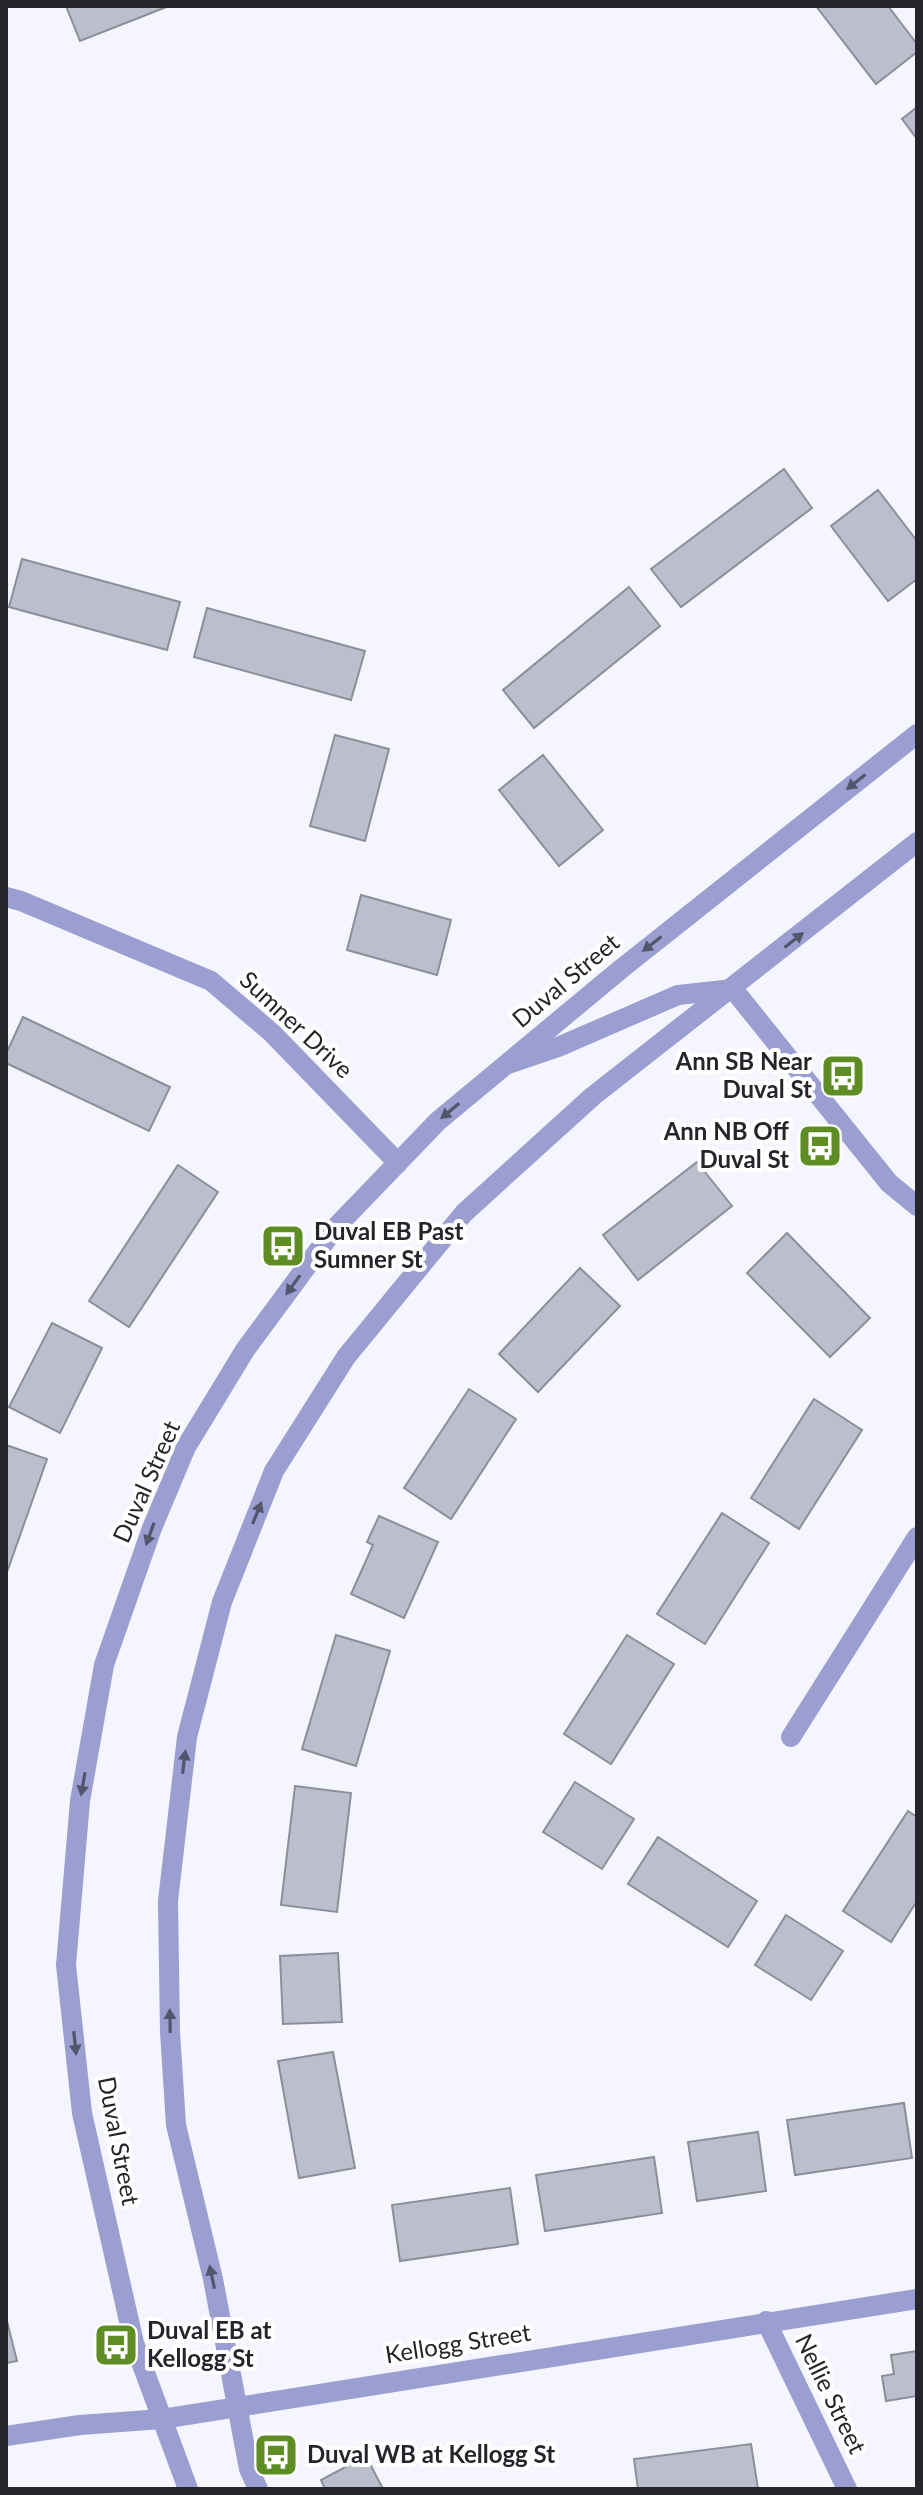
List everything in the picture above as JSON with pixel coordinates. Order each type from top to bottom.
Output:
[{"type":"street","name":"Duval Street","points":[[188,2489],[134,2343],[82,2113],[66,1965],[80,1801],[104,1665],[152,1528],[186,1447],[245,1350],[335,1228],[438,1121],[632,960],[917,734]]},
{"type":"street","points":[[258,2489],[249,2469],[213,2279],[176,2125],[170,2032],[168,1901],[187,1737],[222,1602],[274,1471],[346,1357],[464,1213],[593,1096],[917,842]]},
{"type":"street","name":"Sumner Drive","points":[[6,897],[211,981],[272,1033],[398,1163]]},
{"type":"street","points":[[506,1065],[558,1047],[678,995],[733,989]]},
{"type":"street","points":[[733,989],[889,1183],[917,1206]]},
{"type":"street","points":[[791,1737],[917,1537]]},
{"type":"street","name":"Kellogg Street","points":[[6,2436],[80,2425],[162,2419],[917,2299]]},
{"type":"street","name":"Nellie Street","points":[[766,2321],[847,2489]]},
{"type":"building","points":[[66,6],[169,6],[80,41]]},
{"type":"building","points":[[816,6],[888,6],[917,44],[917,52],[876,84]]},
{"type":"building","points":[[917,107],[917,139],[902,119]]},
{"type":"building","points":[[784,469],[812,508],[681,607],[651,569]]},
{"type":"building","points":[[878,490],[917,541],[917,579],[888,601],[831,526]]},
{"type":"building","points":[[22,559],[180,602],[167,650],[9,607]]},
{"type":"building","points":[[629,587],[660,626],[534,728],[503,690]]},
{"type":"building","points":[[207,608],[365,651],[351,700],[194,657]]},
{"type":"building","points":[[335,735],[389,749],[365,841],[310,826]]},
{"type":"building","points":[[543,755],[603,830],[559,866],[499,790]]},
{"type":"building","points":[[361,895],[451,920],[437,975],[347,950]]},
{"type":"building","points":[[23,1017],[170,1087],[149,1131],[6,1063],[6,1054]]},
{"type":"building","points":[[697,1162],[732,1206],[638,1280],[603,1235]]},
{"type":"building","points":[[178,1165],[218,1192],[129,1327],[89,1301]]},
{"type":"building","points":[[787,1233],[870,1318],[830,1357],[747,1273]]},
{"type":"building","points":[[580,1268],[620,1306],[538,1392],[499,1354]]},
{"type":"building","points":[[52,1323],[102,1348],[60,1433],[9,1407]]},
{"type":"building","points":[[469,1389],[516,1419],[451,1519],[404,1488]]},
{"type":"building","points":[[814,1399],[862,1430],[799,1529],[751,1498]]},
{"type":"building","points":[[6,1445],[47,1459],[6,1575]]},
{"type":"building","points":[[722,1513],[769,1543],[705,1644],[657,1614]]},
{"type":"building","points":[[379,1516],[438,1542],[404,1618],[351,1594],[373,1545],[367,1542]]},
{"type":"building","points":[[336,1635],[390,1651],[356,1766],[302,1749]]},
{"type":"building","points":[[627,1635],[674,1664],[611,1764],[564,1734]]},
{"type":"building","points":[[575,1782],[634,1819],[602,1869],[543,1832]]},
{"type":"building","points":[[295,1786],[351,1793],[337,1912],[281,1905]]},
{"type":"building","points":[[908,1811],[917,1817],[917,1901],[891,1942],[843,1911]]},
{"type":"building","points":[[658,1837],[757,1901],[728,1947],[628,1884]]},
{"type":"building","points":[[786,1915],[843,1951],[811,2000],[755,1965]]},
{"type":"building","points":[[338,1953],[342,2022],[283,2024],[280,1956]]},
{"type":"building","points":[[333,2052],[355,2168],[299,2178],[278,2061]]},
{"type":"building","points":[[904,2103],[912,2158],[795,2175],[787,2120]]},
{"type":"building","points":[[758,2132],[766,2191],[697,2201],[688,2142]]},
{"type":"building","points":[[654,2157],[662,2213],[545,2231],[536,2175]]},
{"type":"building","points":[[510,2188],[518,2244],[400,2261],[392,2205]]},
{"type":"building","points":[[6,2317],[17,2361],[6,2363]]},
{"type":"building","points":[[917,2351],[917,2396],[886,2401],[882,2376],[894,2374],[891,2355]]},
{"type":"building","points":[[751,2444],[758,2489],[638,2489],[634,2459]]},
{"type":"building","points":[[366,2456],[383,2489],[325,2489],[321,2480]]},
{"type":"place","name":"Ann SB Near Duval St","points":[[843,1076]]},
{"type":"place","name":"Ann NB Off Duval St","points":[[820,1146]]},
{"type":"place","name":"Duval EB Past Sumner St","points":[[283,1246]]},
{"type":"place","name":"Duval EB at Kellogg St","points":[[116,2345]]},
{"type":"place","name":"Duval WB at Kellogg St","points":[[276,2455]]}]
